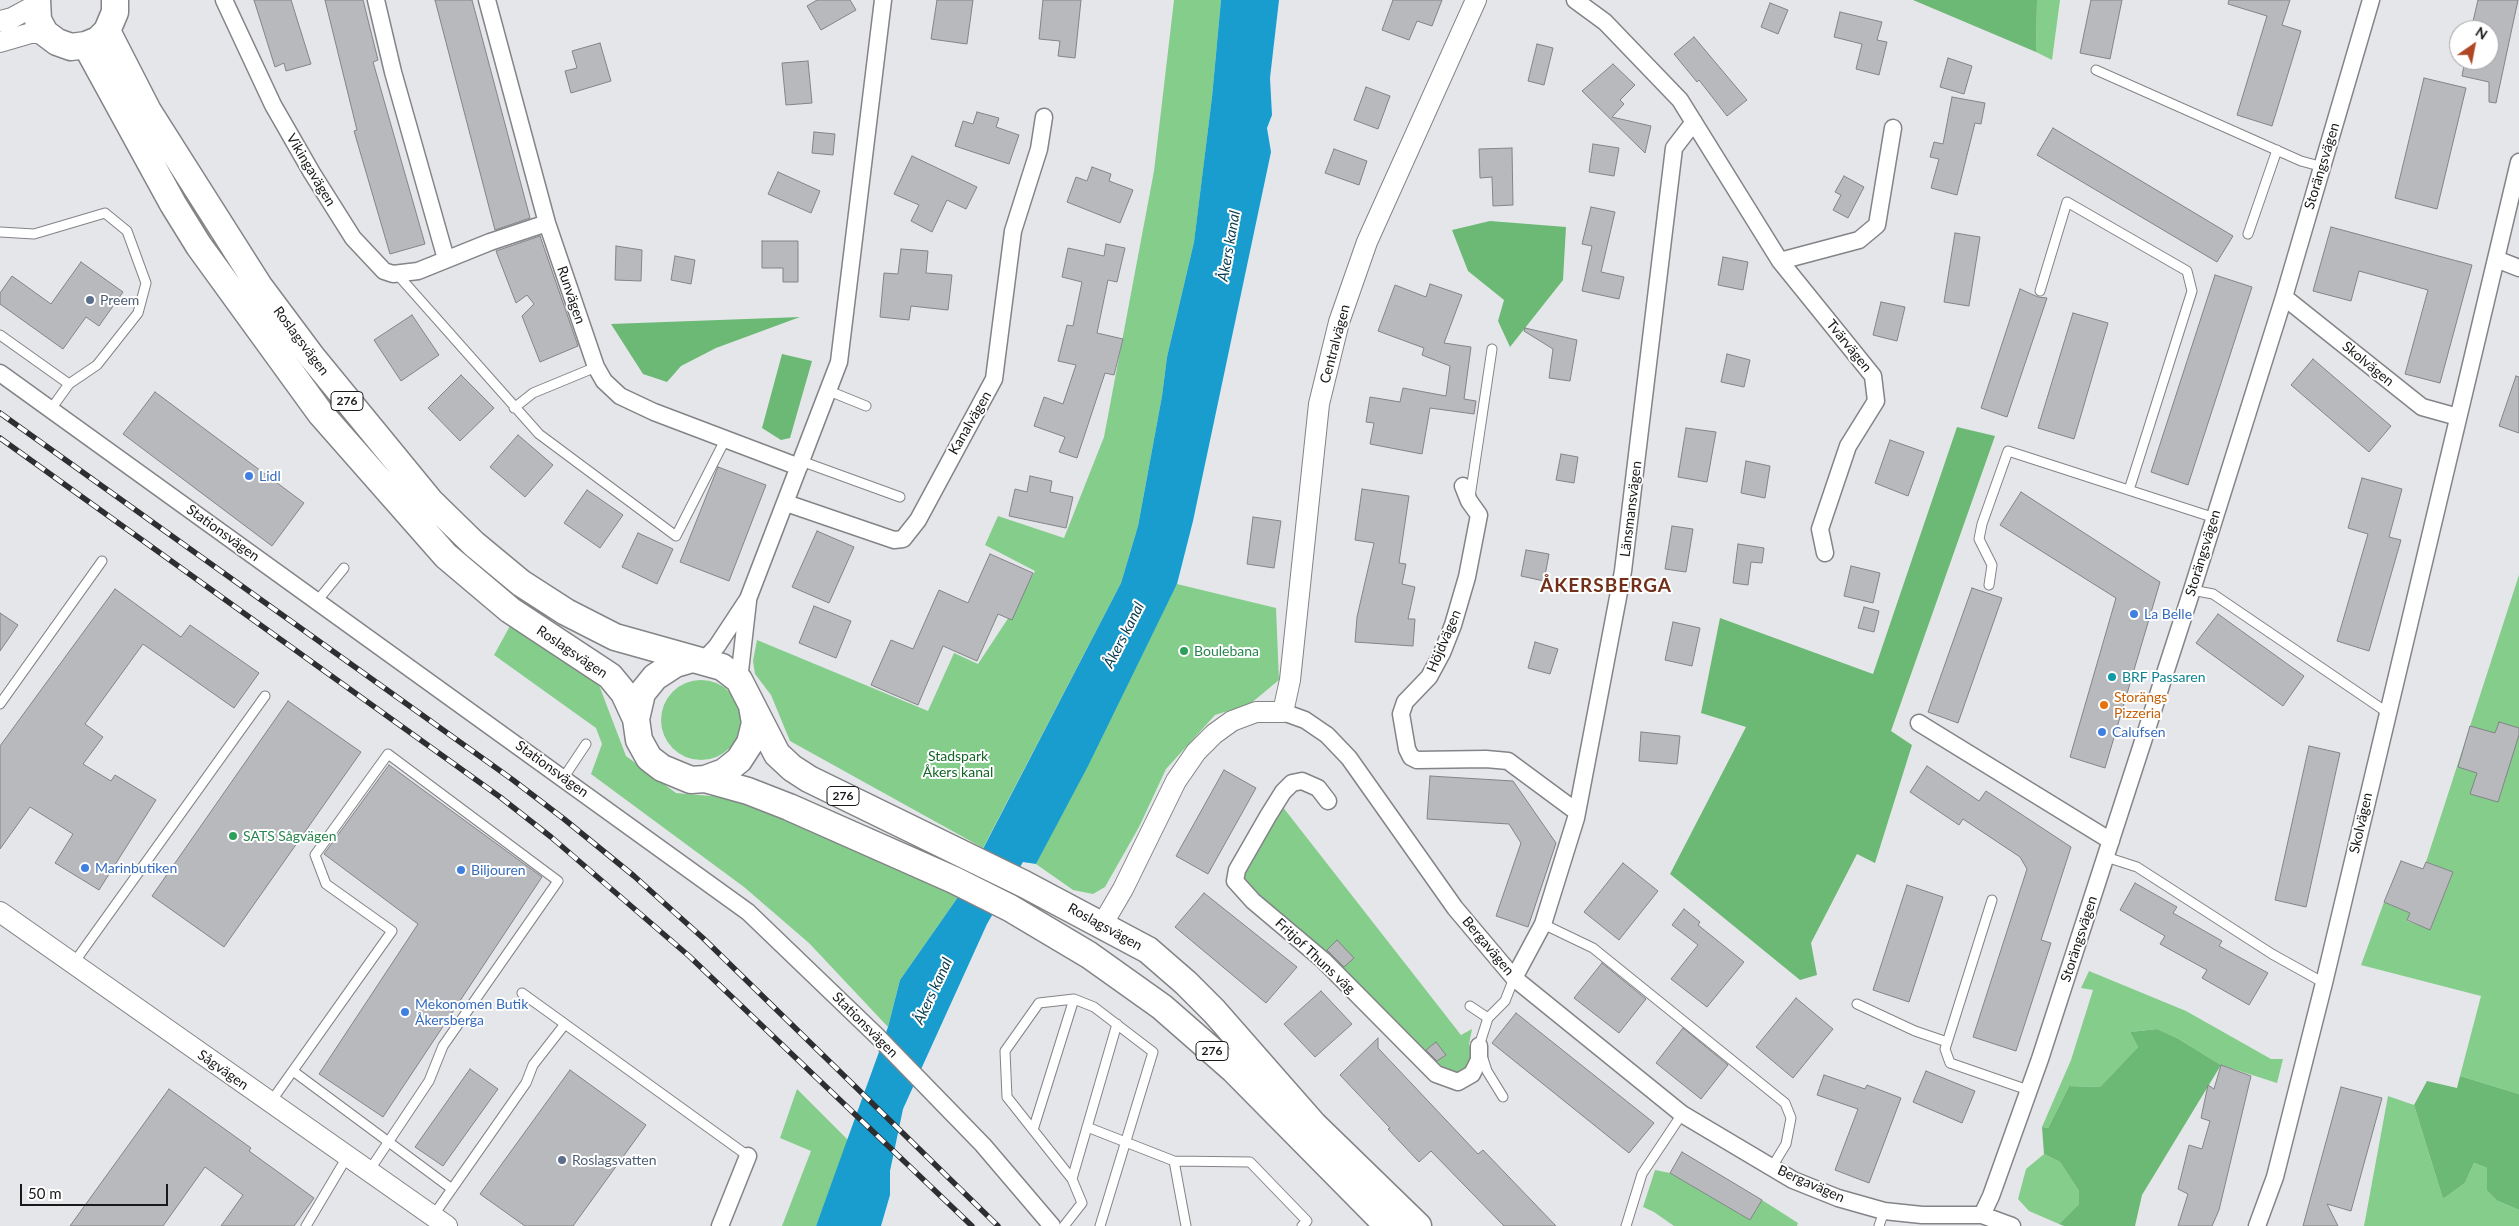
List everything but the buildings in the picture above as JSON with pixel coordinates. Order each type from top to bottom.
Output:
[{"type":"main road","points":[[36,3],[38,20],[45,33],[57,42],[71,46],[86,45],[98,40],[108,31],[115,12],[115,0]]},
{"type":"main road","name":"Roslagsvägen","points":[[108,31],[148,111],[259,286],[312,357],[430,501],[521,583],[566,612],[614,637],[722,667],[745,689],[777,754],[809,780],[1024,884],[1148,950],[1186,983],[1214,1011],[1314,1126],[1418,1226]]},
{"type":"main road","name":"Roslagsvägen","points":[[86,45],[173,204],[199,246],[321,414],[446,556],[510,610],[610,676],[624,693],[636,719],[639,740],[650,758],[662,768],[691,780],[705,779],[724,772],[739,760],[750,743],[755,723],[745,689]]},
{"type":"main road","name":"Roslagsvägen","points":[[636,719],[642,693],[655,677],[675,664],[698,660]]},
{"type":"main road","name":"Roslagsvägen","points":[[705,779],[748,791],[789,807],[954,880],[1010,908],[1089,955],[1162,1007],[1234,1070],[1388,1226]]},
{"type":"main road","points":[[1010,908],[1035,908],[1084,931],[1102,925]]},
{"type":"street","name":"Vikingavägen","points":[[224,0],[273,105],[312,173],[353,238],[384,271],[397,274]]},
{"type":"street","points":[[376,0],[393,72],[446,259]]},
{"type":"street","name":"Runvägen","points":[[487,0],[546,224],[596,367],[604,382],[620,396],[654,412],[726,440],[800,464]]},
{"type":"street","points":[[698,660],[717,646],[748,599],[839,362],[884,0]]},
{"type":"street","name":"Centralvägen","points":[[1282,712],[1290,680],[1320,404],[1340,322],[1367,242],[1476,0]]},
{"type":"street","name":"Tvärvägen","points":[[1575,0],[1605,22],[1680,100],[1780,262],[1873,376],[1876,401],[1848,446],[1820,529],[1825,553]]},
{"type":"street","name":"Storängsvägen","points":[[1982,1216],[1991,1196],[2028,1090],[2192,590],[2284,297],[2371,0]]},
{"type":"street","points":[[0,22],[12,18],[36,3]]},
{"type":"street","points":[[0,42],[31,33],[45,33]]},
{"type":"street","name":"Kanalvägen","points":[[786,503],[894,540],[903,540],[918,520],[994,379],[1013,231],[1039,150],[1044,117]]},
{"type":"street","name":"Länsmansvägen","points":[[1514,978],[1543,924],[1577,812],[1623,570],[1674,148],[1694,122]]},
{"type":"street","points":[[1780,262],[1859,240],[1877,225],[1893,128]]},
{"type":"street","name":"Skolvägen","points":[[2257,1226],[2276,1177],[2324,983],[2519,162]]},
{"type":"street","points":[[397,274],[418,270],[546,224]]},
{"type":"street","points":[[2496,259],[2519,268]]},
{"type":"street","name":"Skolvägen","points":[[2284,297],[2422,407],[2458,418]]},
{"type":"street","name":"Stationsvägen","points":[[0,372],[564,777],[748,912],[877,1036],[983,1145],[1052,1226]]},
{"type":"street","name":"Höjdvägen","points":[[1463,486],[1469,501],[1479,515],[1468,577],[1442,653],[1429,677],[1404,702],[1402,714],[1407,749],[1411,757],[1417,760],[1486,759],[1508,762],[1577,812]]},
{"type":"street","points":[[745,689],[748,599]]},
{"type":"street","name":"Bergavägen","points":[[1102,925],[1124,889],[1176,781],[1196,752],[1214,734],[1232,721],[1256,712],[1282,712],[1305,720],[1327,735],[1349,758],[1455,908],[1514,978],[1682,1114],[1793,1180],[1881,1218],[1922,1215],[1982,1216],[2012,1226]]},
{"type":"street","points":[[1919,723],[2108,849]]},
{"type":"street","name":"Fritjof Thuns väg","points":[[1328,800],[1318,788],[1302,781],[1292,782],[1283,792],[1268,816],[1238,870],[1235,881],[1253,901],[1323,960],[1436,1074],[1458,1082],[1472,1074],[1479,1060],[1479,1046]]},
{"type":"street","name":"Sågvägen","points":[[0,912],[440,1221]]},
{"type":"street","points":[[720,1226],[748,1156]]},
{"type":"lane","points":[[2096,70],[2277,150],[2323,168]]},
{"type":"lane","points":[[2248,234],[2277,150]]},
{"type":"lane","points":[[2040,291],[2067,202],[2187,271],[2192,291],[2129,490]]},
{"type":"lane","points":[[0,232],[34,234],[105,213],[128,231],[146,283],[138,313],[97,365],[69,384],[51,409]]},
{"type":"lane","points":[[397,274],[514,408],[540,434],[676,536],[726,440]]},
{"type":"lane","points":[[0,335],[69,384]]},
{"type":"lane","points":[[1469,501],[1492,349]]},
{"type":"lane","points":[[514,408],[533,392],[596,367]]},
{"type":"lane","points":[[829,392],[866,406]]},
{"type":"lane","points":[[1989,585],[1992,565],[1979,540],[1982,524],[2008,451],[2214,518]]},
{"type":"lane","points":[[800,464],[900,497]]},
{"type":"lane","points":[[0,704],[102,561]]},
{"type":"lane","points":[[318,600],[344,568]]},
{"type":"lane","points":[[2192,590],[2214,594],[2388,713]]},
{"type":"lane","points":[[73,964],[264,696]]},
{"type":"lane","points":[[564,777],[586,744]]},
{"type":"lane","points":[[270,1103],[392,931],[326,884],[315,855],[388,754],[558,881],[443,1046],[429,1081],[368,1172]]},
{"type":"lane","points":[[2108,849],[2272,954],[2324,983]]},
{"type":"lane","points":[[1992,900],[1945,1049],[1950,1063],[2028,1090]]},
{"type":"lane","points":[[1543,924],[1593,948],[1785,1103],[1791,1118],[1786,1144],[1772,1167]]},
{"type":"lane","name":"Fritjof Thuns väg","points":[[1479,1046],[1488,1018],[1505,1001],[1514,978]]},
{"type":"lane","points":[[522,993],[748,1156]]},
{"type":"lane","points":[[1033,1130],[1074,999]]},
{"type":"lane","points":[[1064,1226],[1082,1203],[1072,1179],[1007,1097],[1005,1051],[1039,1003],[1074,999],[1094,1007],[1153,1052],[1100,1226]]},
{"type":"lane","points":[[1857,1004],[1914,1031],[1947,1042]]},
{"type":"lane","points":[[1470,1006],[1488,1018]]},
{"type":"lane","points":[[440,1221],[452,1189],[526,1083],[533,1065],[564,1024]]},
{"type":"lane","points":[[1072,1179],[1117,1024]]},
{"type":"lane","points":[[1479,1046],[1487,1071],[1503,1097]]},
{"type":"lane","points":[[293,1071],[452,1189]]},
{"type":"lane","points":[[1626,1226],[1642,1174],[1682,1114]]},
{"type":"lane","points":[[1087,1127],[1174,1161],[1250,1162],[1307,1221],[1302,1226]]},
{"type":"lane","points":[[306,1226],[347,1157]]},
{"type":"lane","points":[[1174,1161],[1186,1226]]},
{"type":"green space","name":"Stadspark Åkers kanal","points":[[1174,0],[1221,0],[1212,97],[1194,242],[1167,357],[1162,396],[1138,526],[1121,583],[983,848],[790,741],[771,695],[755,674],[753,661],[757,640],[928,711],[954,653],[978,664],[1007,620],[1035,571],[985,545],[998,516],[1064,538],[1104,437],[1154,171]]},
{"type":"green space","points":[[1913,0],[2037,0],[2036,52]]},
{"type":"green space","points":[[2037,0],[2060,0],[2052,60],[2036,52]]},
{"type":"green space","points":[[1490,221],[1566,227],[1563,280],[1510,347],[1498,321],[1504,300],[1468,271],[1452,230]]},
{"type":"green space","points":[[800,317],[716,348],[681,366],[667,382],[643,374],[611,324]]},
{"type":"green space","points":[[782,354],[812,361],[790,438],[781,440],[762,428]]},
{"type":"green space","points":[[1957,427],[1995,436],[1891,731],[1912,745],[1875,863],[1857,854],[1811,943],[1817,975],[1800,980],[1670,874],[1746,727],[1701,713],[1720,618],[1873,674]]},
{"type":"green space","points":[[2519,575],[2519,1094],[2460,1076],[2481,996],[2361,965],[2384,902],[2410,913],[2407,921],[2430,929],[2453,872],[2426,862]]},
{"type":"green space","points":[[1177,584],[1276,608],[1279,680],[1250,704],[1215,715],[1166,769],[1139,827],[1105,887],[1093,894],[1073,890],[1036,864]]},
{"type":"green space","points":[[510,626],[599,685],[626,756],[676,793],[734,798],[958,897],[900,980],[888,1027],[809,943],[744,887],[591,774],[602,744],[596,728],[494,655]]},
{"type":"green space","points":[[693,680],[709,680],[723,686],[735,698],[741,712],[741,728],[735,742],[723,754],[709,760],[693,760],[679,754],[667,742],[661,728],[661,712],[667,698],[679,686]]},
{"type":"green space","points":[[1282,806],[1461,1035],[1472,1029],[1469,1044],[1474,1056],[1462,1072],[1451,1075],[1244,882],[1246,865]]},
{"type":"green space","points":[[2089,971],[2186,1011],[2271,1059],[2283,1059],[2277,1083],[2221,1065],[2177,1038],[2157,1029],[2130,1032],[2138,1047],[2100,1087],[2069,1086],[2048,1128],[2042,1127],[2071,1060],[2093,990],[2081,988]]},
{"type":"green space","points":[[2157,1029],[2177,1038],[2221,1065],[2142,1195],[2135,1226],[2064,1226],[2059,1224],[2079,1204],[2079,1191],[2060,1162],[2044,1154],[2042,1127],[2048,1128],[2069,1086],[2100,1087],[2138,1047],[2130,1032]]},
{"type":"green space","points":[[2460,1076],[2519,1094],[2519,1210],[2498,1201],[2487,1190],[2487,1168],[2474,1163],[2465,1183],[2443,1199],[2414,1105],[2427,1081],[2457,1088]]},
{"type":"green space","points":[[797,1089],[848,1140],[816,1226],[782,1226],[811,1151],[780,1138]]},
{"type":"green space","points":[[2388,1096],[2414,1105],[2443,1199],[2465,1183],[2474,1163],[2487,1168],[2498,1201],[2519,1210],[2519,1226],[2364,1226]]},
{"type":"green space","points":[[2044,1154],[2060,1162],[2079,1191],[2079,1204],[2059,1224],[2029,1211],[2018,1199],[2026,1169]]},
{"type":"green space","points":[[1655,1170],[1670,1173],[1750,1220],[1762,1200],[1798,1223],[1797,1226],[1674,1226],[1643,1207]]},
{"type":"water","name":"Åkers kanal","points":[[1221,0],[1279,0],[1270,78],[1272,115],[1267,128],[1271,152],[1193,521],[1177,584],[1088,766],[1036,864],[1023,862],[987,924],[903,1109],[890,1171],[890,1195],[881,1226],[816,1226],[888,1027],[900,980],[958,897],[1121,583],[1138,526],[1162,396],[1167,357],[1194,242],[1212,97]]},
{"type":"railway","points":[[0,413],[513,780],[634,876],[703,938],[998,1226]]},
{"type":"railway","points":[[0,438],[500,797],[551,837],[689,956],[972,1226]]},
{"type":"place","name":"Preem","points":[[90,300]]},
{"type":"place","name":"Lidl","points":[[249,476]]},
{"type":"place","name":"La Belle","points":[[2134,614]]},
{"type":"place","name":"Boulebana","points":[[1184,651]]},
{"type":"place","name":"BRF Passaren","points":[[2112,677]]},
{"type":"place","name":"Storängs Pizzeria","points":[[2104,705]]},
{"type":"place","name":"Calufsen","points":[[2102,732]]},
{"type":"place","name":"SATS Sågvägen","points":[[233,836]]},
{"type":"place","name":"Marinbutiken","points":[[85,868]]},
{"type":"place","name":"Biljouren","points":[[461,870]]},
{"type":"place","name":"Mekonomen Butik Åkersberga","points":[[405,1012]]},
{"type":"place","name":"Roslagsvatten","points":[[562,1160]]},
{"type":"district","name":"ÅKERSBERGA","points":[[1606,586]]}]
